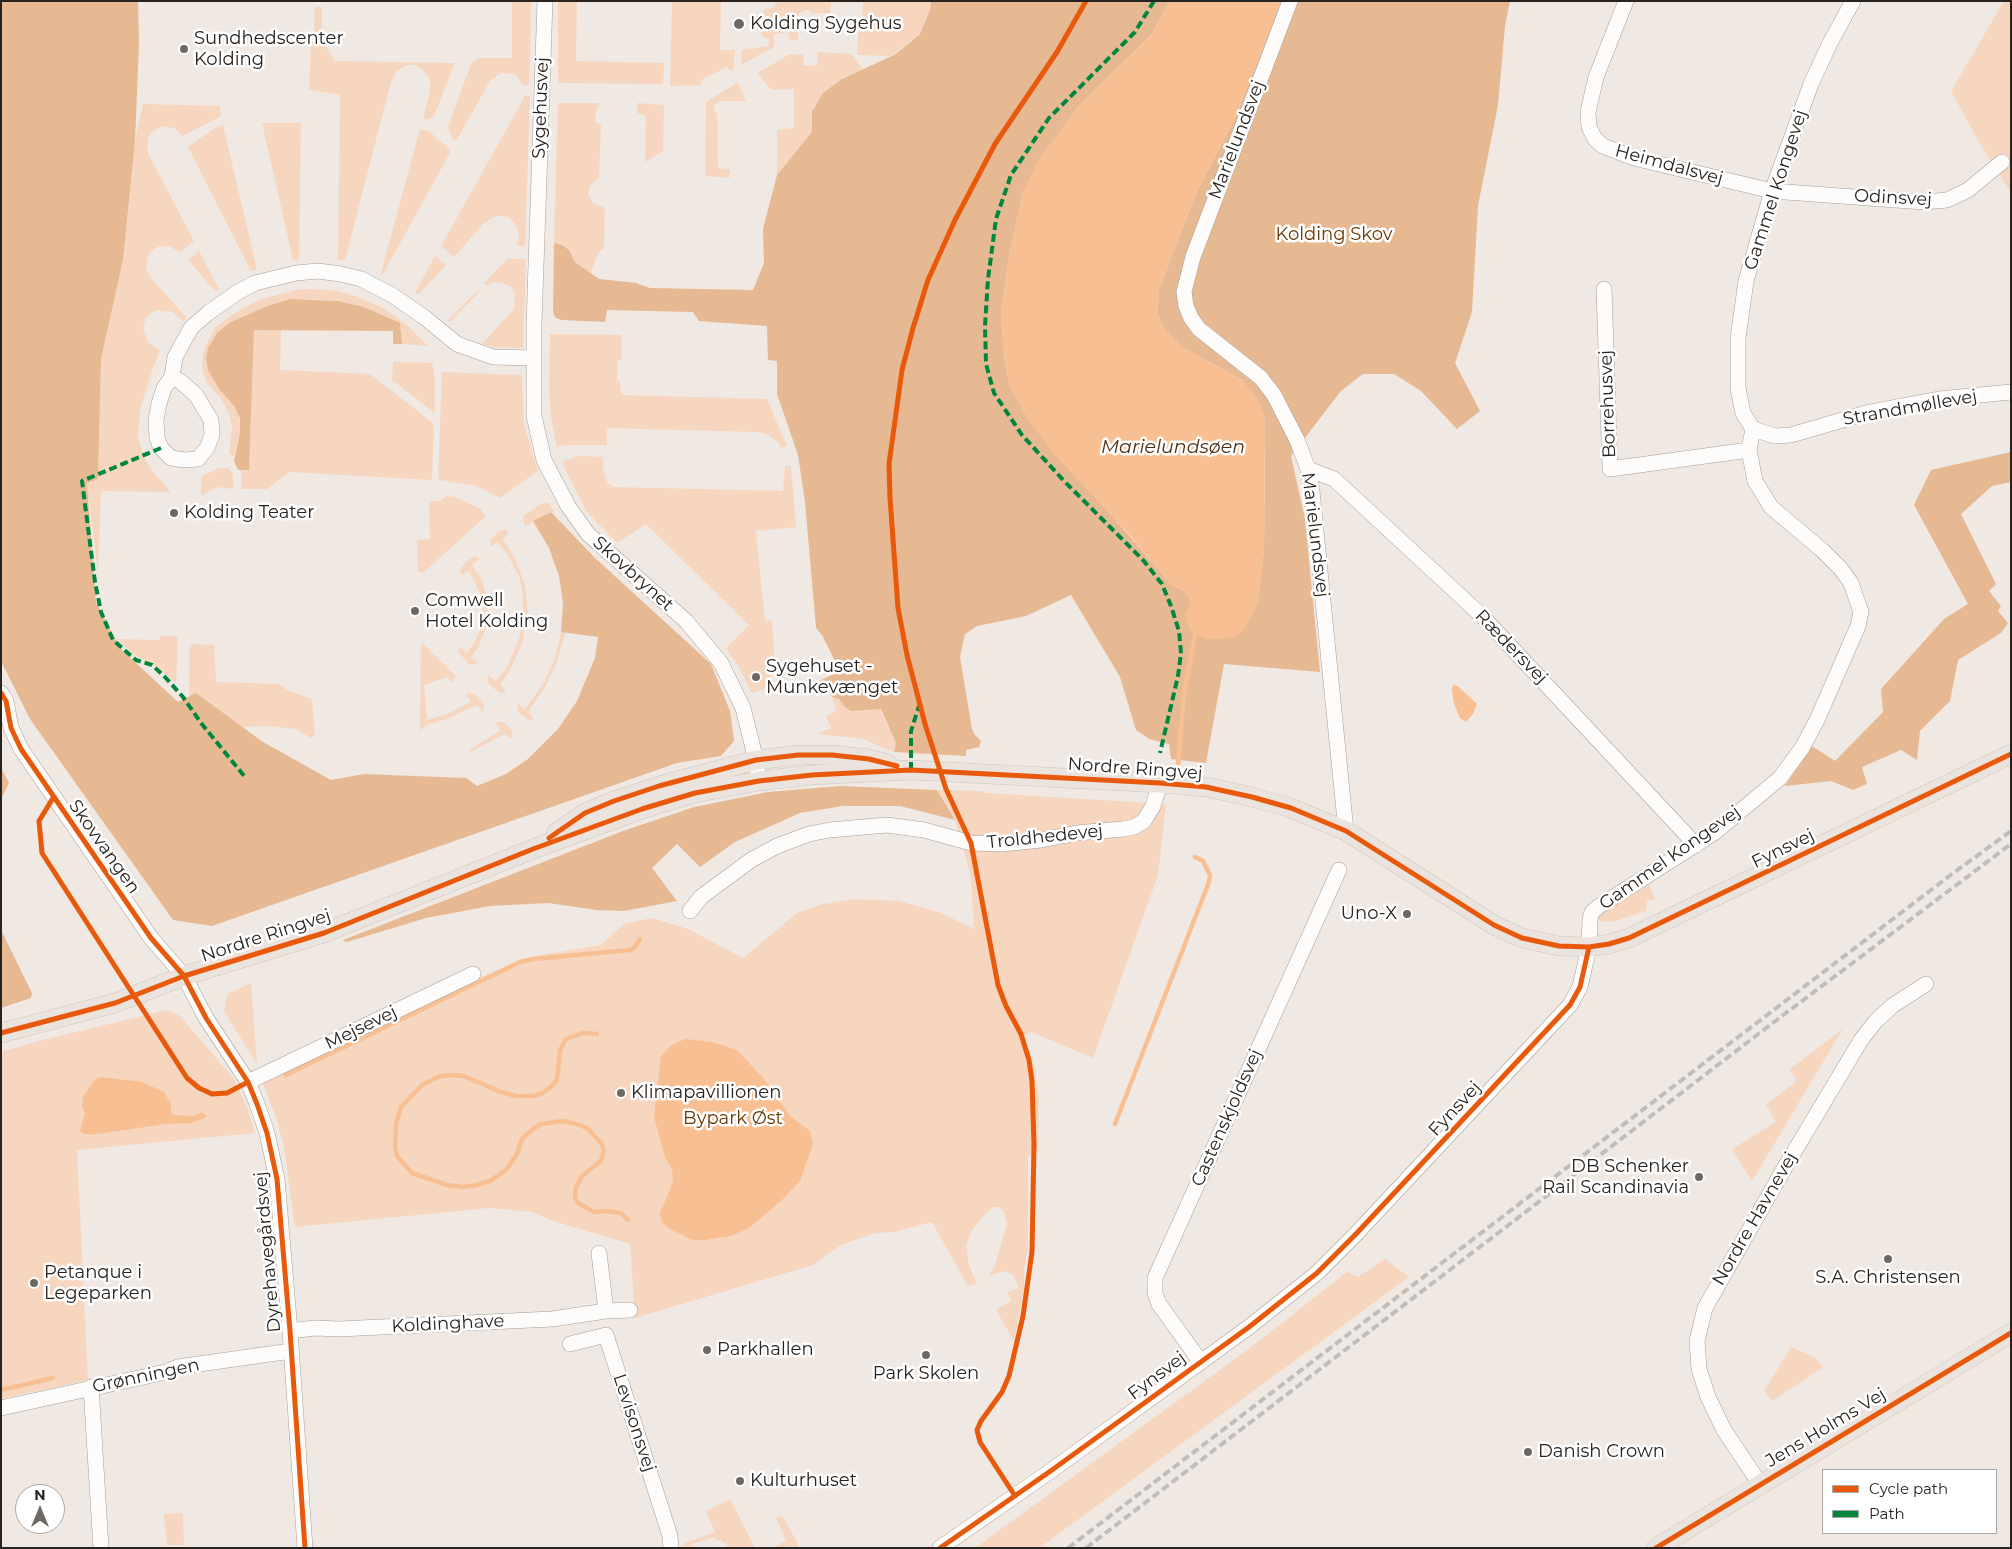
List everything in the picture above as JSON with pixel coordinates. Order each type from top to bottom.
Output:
[{"type":"main road","name":"Fynsvej","points":[[1588,947],[1609,944],[1628,938],[2011,754]]},
{"type":"main road","name":"Nordre Ringvej","points":[[533,849],[585,813],[614,801],[659,786],[756,760],[798,755],[832,756],[869,760],[911,770]]},
{"type":"main road","name":"Nordre Ringvej","points":[[1,1033],[115,1003],[184,976],[324,933],[533,849],[642,809],[695,793],[759,780],[812,775],[911,770],[1160,782],[1206,787],[1252,797],[1291,808],[1346,831],[1508,932],[1540,943],[1588,947]]},
{"type":"main road","name":"Jens Holms Vej","points":[[1656,1548],[2011,1333]]},
{"type":"street","name":"Sygehusvej","points":[[539,215],[545,1]]},
{"type":"street","name":"Marielundsvej","points":[[1290,1],[1192,257],[1184,292],[1186,306],[1191,318],[1199,329],[1261,378],[1274,395],[1297,440],[1308,469],[1312,491],[1346,831]]},
{"type":"street","name":"Heimdalsvej","points":[[1626,1],[1596,78],[1588,112],[1589,127],[1596,139],[1603,146],[1634,158],[1772,191]]},
{"type":"street","name":"Gammel Kongevej","points":[[1588,947],[1592,912],[1714,833],[1780,778],[1802,748],[1817,720],[1854,635],[1861,612],[1851,583],[1841,569],[1772,507],[1762,494],[1755,481],[1749,450],[1753,429],[1743,413],[1738,388],[1738,338],[1746,281],[1772,191],[1811,84],[1830,43],[1853,1]]},
{"type":"street","name":"Odinsvej","points":[[1772,191],[1924,202],[1947,200],[1968,190],[2002,162]]},
{"type":"street","name":"Skovbrynet","points":[[539,215],[534,416],[544,460],[555,485],[588,534],[686,621],[721,663],[743,708],[759,780]]},
{"type":"street","points":[[172,377],[180,381],[196,395],[211,420],[212,435],[206,448],[198,458],[184,460],[171,458],[158,444],[156,420],[164,388],[172,377],[175,357],[191,328],[208,313],[238,292],[255,283],[296,273],[318,271],[361,279],[392,295],[424,317],[457,344],[493,357],[534,358]]},
{"type":"street","name":"Borrehusvej","points":[[1604,289],[1610,469],[1749,450]]},
{"type":"street","name":"Strandmøllevej","points":[[1753,429],[1775,436],[1791,435],[1870,412],[1939,399],[2011,392]]},
{"type":"street","name":"Rædersvej","points":[[1308,469],[1334,479],[1482,616],[1696,845]]},
{"type":"street","name":"Skovvangen","points":[[1,693],[6,702],[6,722],[21,749],[151,938],[184,976]]},
{"type":"street","name":"Troldhedevej","points":[[690,911],[701,897],[750,860],[808,834],[830,830],[888,826],[924,830],[971,843],[1002,844],[1041,840],[1077,833],[1123,829],[1134,827],[1144,822],[1153,806],[1160,782]]},
{"type":"street","name":"Castenskjoldsvej","points":[[1200,1361],[1159,1304],[1155,1293],[1155,1278],[1339,870]]},
{"type":"street","name":"Fynsvej","points":[[940,1548],[1052,1470],[1249,1327],[1317,1273],[1544,1035],[1570,1005],[1580,987],[1588,947]]},
{"type":"street","name":"Mejsevej","points":[[248,1082],[473,974]]},
{"type":"street","name":"Dyrehavegårdsvej","points":[[184,976],[206,1018],[248,1082],[265,1127],[277,1179],[305,1548]]},
{"type":"street","name":"Nordre Havnevej","points":[[1760,1484],[1724,1430],[1708,1396],[1699,1369],[1697,1341],[1705,1308],[1780,1175],[1861,1040],[1875,1022],[1892,1006],[1926,984]]},
{"type":"street","points":[[599,1253],[606,1311]]},
{"type":"street","name":"Koldinghave","points":[[290,1331],[315,1328],[339,1329],[552,1319],[606,1311],[630,1310]]},
{"type":"street","name":"Levisonsvej","points":[[570,1344],[606,1334],[670,1536],[671,1548]]},
{"type":"street","name":"Grønningen","points":[[1,1408],[166,1372],[178,1367],[291,1351]]},
{"type":"street","points":[[91,1388],[101,1548]]},
{"type":"green space","points":[[1,1],[138,1],[139,44],[135,141],[123,260],[101,359],[98,479],[87,483],[96,602],[120,648],[178,702],[196,693],[263,742],[331,780],[364,774],[466,778],[477,786],[506,774],[528,759],[558,729],[577,701],[595,658],[598,637],[561,632],[563,603],[559,576],[549,548],[533,521],[551,512],[595,558],[711,664],[730,711],[734,741],[721,756],[677,763],[212,926],[173,920],[30,719],[1,661]]},
{"type":"green space","points":[[512,1],[531,1],[529,85],[524,86],[515,74],[501,73],[490,81],[456,141],[452,138],[448,127],[471,64],[478,58],[512,58]]},
{"type":"green space","points":[[558,1],[577,1],[576,61],[664,63],[663,84],[558,83]]},
{"type":"green space","points":[[672,1],[721,1],[720,50],[735,50],[733,70],[731,71],[727,67],[701,80],[701,85],[670,86]]},
{"type":"green space","points":[[778,1],[831,1],[830,13],[811,13],[809,10],[804,10],[799,13],[798,39],[790,41],[788,32],[774,34],[774,47],[741,65],[742,50],[768,46],[769,40],[763,37],[759,29],[760,14],[763,14],[763,10],[772,8]]},
{"type":"green space","points":[[863,1],[931,1],[930,10],[920,34],[891,56],[857,55],[859,20],[862,20]]},
{"type":"green space","name":"Kolding Skov","points":[[931,1],[1170,1],[1152,34],[1078,107],[1023,192],[1009,257],[1001,316],[1005,363],[1010,386],[1029,420],[1172,585],[1184,591],[1190,599],[1190,629],[1196,635],[1257,605],[1264,550],[1264,415],[1242,380],[1182,347],[1163,328],[1157,312],[1159,289],[1196,193],[1236,116],[1281,1],[1510,1],[1505,26],[1498,105],[1478,206],[1472,312],[1455,363],[1480,411],[1457,429],[1421,391],[1394,374],[1363,374],[1341,391],[1291,456],[1305,519],[1320,672],[1224,664],[1206,763],[1171,759],[1169,744],[1149,739],[1136,730],[1120,677],[1071,595],[1026,616],[977,626],[965,634],[960,657],[972,729],[981,741],[979,747],[966,750],[966,756],[894,752],[896,743],[881,709],[851,711],[839,699],[832,697],[829,692],[820,695],[817,690],[815,683],[840,671],[822,635],[816,628],[805,502],[798,455],[777,394],[777,361],[768,360],[767,326],[699,321],[693,312],[607,310],[605,322],[562,320],[556,318],[553,313],[554,243],[562,245],[569,250],[575,262],[599,279],[636,283],[650,288],[753,290],[764,263],[763,229],[777,175],[812,132],[812,112],[823,93],[842,79],[894,55],[920,34],[930,10]]},
{"type":"green space","points":[[2004,1],[2011,1],[2011,193],[1979,142],[1951,91]]},
{"type":"green space","points":[[315,7],[322,7],[322,41],[335,61],[455,63],[434,116],[429,119],[423,119],[430,91],[430,80],[424,71],[416,65],[407,65],[397,71],[391,82],[345,260],[338,260],[340,95],[309,90],[311,42],[314,42]]},
{"type":"green space","points":[[818,52],[851,54],[863,69],[842,79],[812,112],[812,132],[777,175],[777,130],[794,128],[794,89],[774,90],[768,87],[758,73],[788,55],[793,54],[804,55],[803,65],[817,66]]},
{"type":"green space","points":[[738,82],[746,101],[719,101],[714,106],[714,111],[717,114],[718,168],[730,170],[729,178],[705,176],[706,102]]},
{"type":"green space","points":[[524,96],[530,96],[525,246],[517,246],[519,234],[516,225],[508,217],[496,216],[484,223],[454,257],[441,246]]},
{"type":"green space","points":[[558,103],[600,103],[595,120],[601,124],[599,178],[590,185],[588,194],[594,204],[605,208],[604,248],[598,253],[591,273],[575,262],[569,250],[562,245],[554,243]]},
{"type":"green space","points":[[637,103],[664,105],[663,151],[645,162],[646,116],[637,113]]},
{"type":"green space","points":[[143,104],[220,106],[221,116],[183,136],[174,128],[162,126],[151,133],[148,139],[147,151],[194,241],[180,252],[169,246],[157,247],[148,255],[146,268],[152,279],[186,317],[183,321],[173,312],[156,310],[146,317],[143,329],[148,342],[160,351],[140,409],[138,438],[145,459],[171,492],[101,491],[98,572],[87,483],[98,479],[101,359],[123,260],[135,141]]},
{"type":"green space","points":[[262,123],[301,123],[299,259],[293,260]]},
{"type":"green space","points":[[223,125],[257,270],[251,271],[188,147],[215,128]]},
{"type":"green space","points":[[420,129],[429,131],[451,151],[383,274],[381,273]]},
{"type":"green space","points":[[199,251],[219,289],[215,291],[188,260]]},
{"type":"green space","points":[[435,256],[446,265],[419,294],[415,293]]},
{"type":"green space","points":[[507,259],[526,259],[523,348],[493,347],[482,344],[514,309],[515,293],[511,287],[503,283],[495,282],[486,285],[484,283]]},
{"type":"green space","points":[[301,289],[332,290],[356,296],[383,308],[408,326],[428,346],[402,344],[400,323],[364,307],[338,301],[315,299],[267,306],[229,323],[212,340],[206,365],[219,389],[239,414],[240,432],[234,456],[229,454],[232,427],[230,416],[222,400],[207,383],[203,372],[202,360],[206,345],[215,328],[227,318],[249,305],[261,299]]},
{"type":"green space","points":[[477,291],[479,292],[451,321],[447,321]]},
{"type":"green space","points":[[290,299],[338,301],[364,307],[400,323],[402,344],[393,344],[393,331],[254,330],[249,470],[238,470],[234,461],[240,432],[240,418],[234,406],[219,389],[208,370],[206,359],[208,348],[217,333],[229,323],[267,306]]},
{"type":"green space","points":[[281,329],[280,370],[370,374],[434,424],[432,480],[289,472],[267,489],[241,489],[241,470],[249,469],[254,330]]},
{"type":"green space","points":[[550,334],[622,335],[621,360],[617,360],[617,381],[620,381],[621,395],[767,399],[787,446],[781,448],[778,442],[766,434],[755,432],[607,428],[607,445],[566,445],[557,447],[551,418],[549,389]]},
{"type":"green space","points":[[393,362],[432,363],[435,378],[435,413],[392,380]]},
{"type":"green space","points":[[442,372],[522,375],[524,425],[538,471],[500,498],[477,486],[438,480]]},
{"type":"green space","points":[[2011,452],[2011,482],[1992,486],[1961,514],[1996,584],[1989,591],[2001,606],[1998,611],[2008,623],[2001,633],[1958,660],[1950,701],[1920,731],[1917,760],[1901,750],[1862,767],[1867,784],[1853,790],[1831,781],[1785,786],[1812,746],[1835,761],[1883,712],[1881,689],[1944,619],[1968,604],[1914,505],[1931,470]]},
{"type":"green space","points":[[579,456],[603,457],[603,469],[607,482],[613,487],[783,491],[785,466],[791,466],[796,527],[756,531],[765,621],[772,620],[775,664],[778,671],[767,679],[770,687],[752,693],[740,669],[726,648],[749,625],[646,524],[617,543],[587,512],[563,465],[563,461]]},
{"type":"green space","points":[[220,468],[228,468],[233,474],[233,489],[216,487],[201,496],[201,476]]},
{"type":"green space","points":[[446,496],[455,497],[481,509],[486,516],[423,573],[418,572],[417,540],[430,539],[429,501],[440,501]]},
{"type":"green space","points":[[543,503],[549,503],[555,513],[551,512],[525,526],[523,516]]},
{"type":"green space","points":[[505,530],[509,532],[503,539],[515,559],[525,585],[528,613],[522,644],[509,672],[500,685],[506,691],[502,693],[498,692],[487,682],[488,675],[496,681],[507,667],[519,639],[523,616],[523,594],[519,576],[505,550],[497,542],[491,547],[490,545],[490,540],[499,531]]},
{"type":"green space","points":[[471,558],[480,558],[472,565],[482,580],[486,594],[488,611],[483,612],[481,595],[469,571],[462,575],[460,571],[461,567]]},
{"type":"green space","points":[[482,615],[487,615],[487,624],[479,646],[471,657],[478,663],[470,665],[458,652],[460,648],[467,653],[476,640],[481,628]]},
{"type":"green space","points":[[561,632],[566,632],[556,664],[545,687],[528,712],[534,719],[528,720],[517,711],[518,704],[525,709],[545,681],[555,658]]},
{"type":"green space","points":[[160,636],[178,636],[176,683],[154,665],[133,654],[117,639],[160,640]]},
{"type":"green space","points":[[421,642],[456,676],[452,683],[447,677],[424,685],[427,720],[447,714],[471,702],[466,695],[469,693],[474,694],[484,704],[483,711],[477,705],[444,720],[428,724],[420,731]]},
{"type":"green space","points":[[193,644],[214,645],[216,682],[279,684],[289,691],[312,699],[315,734],[311,738],[296,729],[270,726],[242,727],[189,697],[189,649]]},
{"type":"green space","points":[[832,697],[839,699],[851,710],[880,709],[896,743],[894,752],[863,739],[817,734],[831,728],[826,716],[836,711]]},
{"type":"green space","points":[[495,722],[503,722],[513,731],[511,739],[505,734],[470,752],[469,750],[501,730]]},
{"type":"green space","points":[[1,768],[9,783],[1,799]]},
{"type":"green space","points":[[840,786],[937,790],[955,820],[900,806],[843,806],[800,813],[735,842],[700,867],[677,844],[652,868],[677,901],[624,911],[597,910],[548,903],[490,906],[426,918],[347,942],[343,940],[623,831],[694,807],[768,792]]},
{"type":"green space","name":"Bypark Øst","points":[[937,790],[982,791],[985,793],[1166,804],[1158,875],[1093,1058],[1031,1032],[1024,1036],[1034,1066],[1039,1099],[1038,1150],[1028,1157],[1028,1249],[1024,1269],[1024,1288],[1014,1341],[996,1310],[1011,1301],[1008,1292],[1018,1288],[1018,1285],[1013,1275],[1006,1271],[988,1276],[995,1265],[1007,1224],[1004,1212],[999,1207],[993,1207],[983,1216],[972,1230],[966,1246],[969,1265],[977,1284],[968,1286],[932,1222],[894,1232],[875,1233],[841,1245],[813,1265],[635,1318],[630,1244],[553,1221],[532,1212],[489,1208],[295,1227],[284,1147],[277,1120],[261,1079],[524,958],[601,945],[624,924],[652,918],[688,929],[743,958],[797,913],[823,904],[853,899],[899,901],[939,912],[974,929],[971,877],[955,820]]},
{"type":"green space","points":[[1649,885],[1655,899],[1647,901],[1646,911],[1615,921],[1602,922],[1598,920],[1598,916],[1602,913]]},
{"type":"green space","points":[[1,930],[32,993],[31,998],[1,1008]]},
{"type":"green space","points":[[251,983],[257,1064],[224,1011],[227,994]]},
{"type":"green space","points":[[167,1010],[180,1016],[234,1079],[247,1107],[255,1133],[77,1150],[88,1380],[1,1399],[1,1052]]},
{"type":"green space","points":[[1843,1029],[1752,1181],[1732,1149],[1776,1122],[1766,1105],[1795,1082],[1796,1079],[1789,1070]]},
{"type":"green space","points":[[1385,1259],[1409,1277],[1039,1548],[975,1548],[1246,1351],[1347,1272],[1358,1277]]},
{"type":"green space","points":[[1791,1347],[1817,1359],[1823,1367],[1772,1401],[1764,1391]]},
{"type":"green space","points":[[730,1499],[755,1548],[728,1548],[726,1543],[722,1543],[721,1539],[716,1541],[715,1537],[691,1544],[692,1548],[683,1548],[685,1543],[715,1532],[706,1511]]},
{"type":"green space","points":[[183,1513],[184,1545],[167,1545],[164,1514]]},
{"type":"green space","points":[[782,1516],[796,1540],[798,1548],[773,1548],[786,1540],[776,1518]]},
{"type":"water","name":"Marielundsøen","points":[[1170,1],[1281,1],[1236,116],[1196,193],[1159,289],[1157,312],[1163,328],[1182,347],[1242,380],[1257,398],[1264,415],[1264,550],[1257,605],[1246,627],[1237,636],[1223,639],[1206,639],[1196,635],[1190,629],[1185,613],[1190,606],[1190,599],[1184,591],[1172,585],[1126,531],[1052,452],[1029,420],[1010,386],[1005,363],[1001,316],[1009,257],[1023,192],[1038,160],[1078,107],[1152,34]]},
{"type":"water","points":[[1453,685],[1458,686],[1477,704],[1473,714],[1466,722],[1460,718],[1454,704]]},
{"type":"water","points":[[685,1039],[712,1042],[737,1050],[763,1078],[791,1117],[810,1131],[813,1144],[800,1181],[783,1199],[749,1228],[731,1236],[693,1240],[668,1228],[662,1222],[660,1213],[673,1182],[672,1169],[665,1157],[654,1117],[661,1057],[670,1046]]},
{"type":"water","points":[[101,1077],[142,1082],[164,1092],[171,1104],[171,1112],[174,1115],[194,1116],[202,1112],[207,1117],[191,1123],[166,1124],[90,1135],[82,1133],[80,1131],[85,1114],[82,1106],[83,1097],[95,1079]]},
{"type":"waterway","points":[[1178,766],[1184,693],[1195,634]]},
{"type":"waterway","points":[[1115,1124],[1209,882],[1210,875],[1203,861],[1195,857]]},
{"type":"waterway","points":[[286,1075],[520,962],[630,950],[635,947],[640,939]]},
{"type":"waterway","points":[[597,1034],[583,1033],[566,1039],[560,1050],[557,1080],[543,1093],[533,1096],[517,1096],[501,1092],[464,1076],[440,1076],[422,1085],[401,1107],[396,1124],[395,1147],[397,1156],[412,1173],[447,1185],[463,1187],[490,1181],[506,1170],[517,1154],[522,1139],[541,1124],[563,1121],[576,1124],[587,1128],[601,1143],[604,1151],[601,1161],[582,1176],[576,1187],[575,1197],[578,1203],[594,1212],[608,1211],[621,1213],[628,1220]]},
{"type":"waterway","points":[[1,1390],[53,1378]]},
{"type":"railway","points":[[1068,1548],[2011,831]]},
{"type":"railway","points":[[1086,1548],[1778,1019],[2011,844]]},
{"type":"marked path","points":[[1154,1],[1135,32],[1049,118],[1011,175],[996,219],[988,279],[985,326],[986,364],[994,393],[1022,435],[1064,481],[1143,560],[1162,584],[1179,631],[1181,653],[1178,676],[1160,753]]},
{"type":"marked path","points":[[161,448],[82,481],[95,582],[101,612],[113,640],[136,660],[152,665],[165,677],[183,697],[201,723],[245,777]]},
{"type":"marked path","points":[[911,770],[911,731],[919,706]]},
{"type":"cycle path","points":[[1015,1496],[980,1442],[977,1430],[981,1421],[1002,1392],[1009,1376],[1023,1316],[1032,1252],[1034,1145],[1032,1081],[1029,1060],[1021,1034],[1006,1006],[998,985],[971,843],[946,789],[925,724],[907,655],[898,608],[889,464],[902,370],[928,280],[955,220],[995,144],[1057,52],[1086,1]]},
{"type":"cycle path","points":[[1,693],[6,701],[11,728],[21,749],[151,938],[184,976],[206,1018],[248,1082],[257,1104],[267,1133],[277,1179],[305,1548]]},
{"type":"cycle path","points":[[1,1033],[115,1003],[184,976],[324,933],[533,849],[642,809],[695,793],[759,781],[812,775],[911,770],[1206,787],[1291,808],[1346,831],[1494,925],[1522,938],[1559,946],[1589,947],[1629,938],[2011,754]]},
{"type":"cycle path","points":[[549,838],[585,813],[614,801],[659,786],[756,760],[798,755],[832,755],[869,759],[897,766]]},
{"type":"cycle path","points":[[53,798],[39,821],[42,853],[187,1078],[199,1088],[212,1094],[227,1093],[248,1082]]},
{"type":"cycle path","points":[[940,1548],[1052,1470],[1249,1327],[1317,1273],[1355,1235],[1570,1005],[1580,987],[1589,947]]},
{"type":"cycle path","points":[[1656,1548],[2011,1333]]},
{"type":"place","name":"Kolding Sygehus","points":[[739,24]]},
{"type":"place","name":"Sundhedscenter Kolding","points":[[184,49]]},
{"type":"place","name":"Kolding Teater","points":[[174,513]]},
{"type":"place","name":"Comwell Hotel Kolding","points":[[415,611]]},
{"type":"place","name":"Sygehuset - Munkevænget","points":[[756,677]]},
{"type":"place","name":"Uno-X","points":[[1407,914]]},
{"type":"place","name":"Klimapavillionen","points":[[621,1093]]},
{"type":"place","name":"DB Schenker Rail Scandinavia","points":[[1699,1177]]},
{"type":"place","name":"S.A. Christensen","points":[[1888,1259]]},
{"type":"place","name":"Petanque i Legeparken","points":[[34,1283]]},
{"type":"place","name":"Parkhallen","points":[[707,1350]]},
{"type":"place","name":"Park Skolen","points":[[926,1355]]},
{"type":"place","name":"Danish Crown","points":[[1528,1452]]},
{"type":"place","name":"Kulturhuset","points":[[740,1481]]}]
